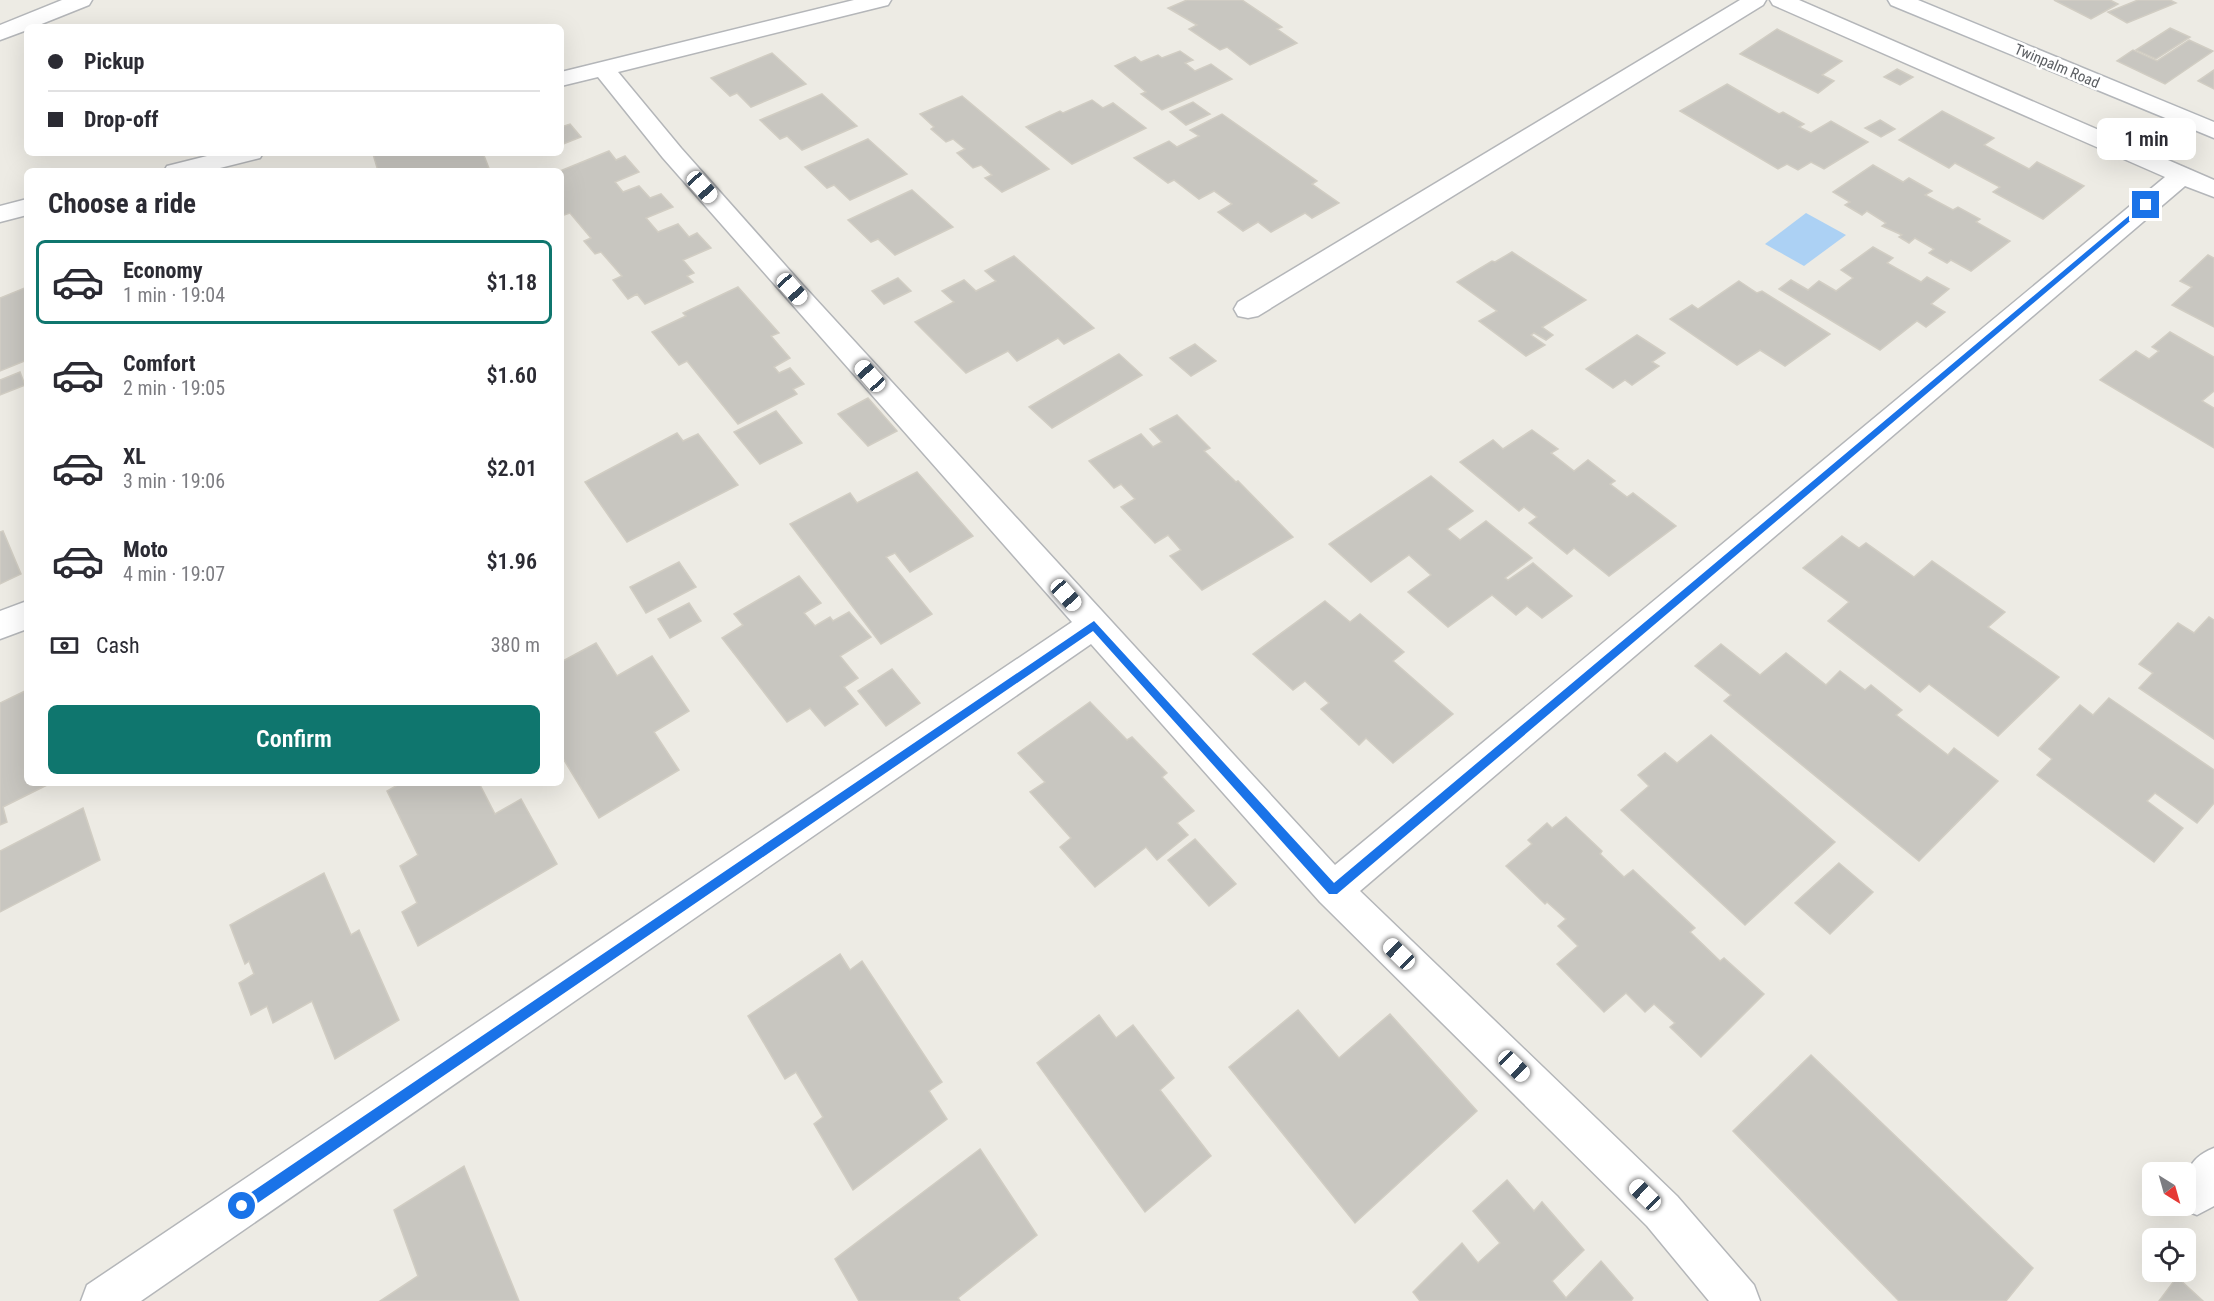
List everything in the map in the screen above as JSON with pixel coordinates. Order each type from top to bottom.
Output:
[{"type":"street","points":[[0,33],[81,0]]},
{"type":"street","points":[[564,78],[880,0]]},
{"type":"street","points":[[1248,309],[1755,0]]},
{"type":"street","points":[[1781,0],[2214,189]]},
{"type":"street","name":"Twinpalm Road","points":[[1899,0],[2214,131]]},
{"type":"street","points":[[603,69],[672,153],[1333,890],[1662,1211],[1738,1301]]},
{"type":"street","points":[[188,168],[238,156]]},
{"type":"street","points":[[1333,890],[2182,175]]},
{"type":"street","points":[[0,214],[24,208]]},
{"type":"street","points":[[0,626],[24,615]]},
{"type":"street","points":[[103,1301],[1094,625]]},
{"type":"water","points":[[1806,213],[1846,235],[1804,266],[1765,244]]},
{"type":"building","points":[[1187,0],[1242,0],[1282,27],[1277,29],[1297,43],[1250,65],[1227,47],[1220,50],[1189,29],[1197,25],[1168,8]]},
{"type":"building","points":[[2054,0],[2110,0],[2118,4],[2091,19]]},
{"type":"building","points":[[2138,0],[2170,0],[2176,3],[2127,23],[2108,12]]},
{"type":"building","points":[[2170,28],[2190,37],[2156,59],[2136,50]]},
{"type":"building","points":[[1777,29],[1842,61],[1822,75],[1834,81],[1818,93],[1740,54]]},
{"type":"building","points":[[2189,40],[2213,51],[2165,84],[2117,61],[2133,50],[2157,61]]},
{"type":"building","points":[[1180,51],[1193,60],[1185,63],[1195,71],[1211,64],[1232,79],[1162,110],[1141,94],[1146,92],[1115,66],[1135,57],[1141,62],[1158,55],[1162,58]]},
{"type":"building","points":[[772,53],[806,84],[751,107],[737,93],[730,96],[711,78]]},
{"type":"building","points":[[1897,69],[1913,77],[1900,85],[1884,77]]},
{"type":"building","points":[[2214,70],[2214,89],[2198,81]]},
{"type":"building","points":[[1727,84],[1779,114],[1783,112],[1804,124],[1799,127],[1811,133],[1831,121],[1868,142],[1824,169],[1811,162],[1798,170],[1787,164],[1778,169],[1680,111]]},
{"type":"building","points":[[822,94],[857,126],[802,150],[787,136],[780,139],[760,120]]},
{"type":"building","points":[[962,96],[1049,169],[1002,192],[985,178],[992,175],[981,165],[973,168],[957,153],[965,149],[953,139],[946,142],[931,129],[934,127],[920,114]]},
{"type":"building","points":[[1092,100],[1103,108],[1113,103],[1146,128],[1072,164],[1026,127],[1060,111],[1063,113]]},
{"type":"building","points":[[1193,102],[1210,114],[1186,125],[1170,112]]},
{"type":"building","points":[[1942,111],[1994,138],[1984,145],[2029,169],[2037,162],[2084,186],[2043,219],[1993,192],[2000,187],[1955,163],[1949,168],[1899,140]]},
{"type":"building","points":[[1222,114],[1317,181],[1312,184],[1339,203],[1312,218],[1305,213],[1271,232],[1258,222],[1243,231],[1218,212],[1232,204],[1214,191],[1199,199],[1174,180],[1168,183],[1134,158],[1169,141],[1177,147],[1199,136],[1190,130]]},
{"type":"building","points":[[1880,120],[1895,129],[1881,137],[1865,128]]},
{"type":"building","points":[[570,124],[581,137],[564,144],[564,126]]},
{"type":"building","points":[[868,139],[907,174],[850,200],[834,185],[827,188],[805,167]]},
{"type":"building","points":[[609,151],[616,160],[625,156],[639,172],[615,182],[623,192],[639,186],[650,198],[661,194],[673,207],[646,218],[658,232],[678,224],[689,237],[697,233],[711,248],[683,260],[694,273],[687,276],[693,282],[645,304],[637,294],[628,299],[613,280],[622,276],[601,252],[595,254],[584,241],[591,238],[570,213],[564,215],[564,169]]},
{"type":"building","points":[[374,156],[484,156],[489,168],[377,168]]},
{"type":"building","points":[[1873,165],[1903,182],[1909,178],[1932,191],[1925,195],[1953,210],[1958,207],[1980,219],[1976,222],[2010,241],[1971,271],[1951,260],[1947,263],[1929,253],[1934,249],[1915,238],[1909,243],[1899,237],[1902,235],[1882,226],[1886,223],[1867,211],[1862,215],[1845,205],[1850,202],[1833,192]]},
{"type":"building","points":[[912,190],[953,227],[895,255],[878,239],[871,242],[848,220]]},
{"type":"building","points":[[1873,247],[1893,258],[1887,263],[1921,282],[1927,277],[1949,289],[1931,304],[1945,312],[1926,327],[1917,321],[1880,350],[1779,289],[1791,280],[1808,290],[1819,281],[1836,291],[1853,278],[1841,270]]},
{"type":"building","points":[[1512,252],[1586,300],[1542,327],[1553,335],[1546,340],[1534,333],[1531,335],[1545,345],[1526,356],[1479,321],[1497,311],[1457,282]]},
{"type":"building","points":[[2208,255],[2214,258],[2214,327],[2172,305],[2192,287],[2180,281]]},
{"type":"building","points":[[1014,256],[1094,328],[1064,344],[1058,338],[1017,361],[1008,351],[966,373],[915,322],[954,302],[942,291],[964,280],[976,291],[996,281],[985,271]]},
{"type":"building","points":[[898,278],[911,291],[884,304],[872,291]]},
{"type":"building","points":[[1739,281],[1757,293],[1762,291],[1830,334],[1785,366],[1760,350],[1737,365],[1670,319],[1692,305],[1698,309]]},
{"type":"building","points":[[738,287],[779,333],[771,336],[790,358],[774,367],[779,373],[790,368],[804,384],[793,389],[797,394],[738,424],[687,361],[679,365],[652,332],[686,316],[683,313]]},
{"type":"building","points":[[24,288],[24,361],[0,371],[0,298]]},
{"type":"building","points":[[2170,332],[2214,357],[2214,391],[2202,401],[2214,408],[2214,448],[2100,380],[2136,351],[2149,359],[2159,351],[2152,347]]},
{"type":"building","points":[[1637,335],[1665,353],[1652,362],[1659,366],[1632,385],[1625,380],[1613,388],[1586,369]]},
{"type":"building","points":[[1195,344],[1216,361],[1191,376],[1170,358]]},
{"type":"building","points":[[1119,354],[1142,375],[1052,428],[1029,407]]},
{"type":"building","points":[[20,372],[24,385],[0,395],[0,380]]},
{"type":"building","points":[[868,398],[897,431],[868,446],[838,414]]},
{"type":"building","points":[[776,411],[802,443],[760,464],[734,432]]},
{"type":"building","points":[[1177,415],[1210,448],[1204,451],[1236,482],[1238,481],[1293,537],[1202,590],[1170,556],[1181,550],[1168,535],[1155,543],[1121,507],[1135,499],[1121,484],[1114,488],[1089,461],[1141,434],[1153,447],[1162,442],[1150,429]]},
{"type":"building","points":[[1532,430],[1558,449],[1551,453],[1574,471],[1588,460],[1615,481],[1610,484],[1627,497],[1633,493],[1676,526],[1609,576],[1574,548],[1567,554],[1529,523],[1537,517],[1524,507],[1519,511],[1460,462],[1493,440],[1503,449]]},
{"type":"building","points":[[677,433],[683,441],[698,434],[738,485],[627,542],[585,482]]},
{"type":"building","points":[[917,472],[973,536],[910,572],[895,553],[886,557],[932,614],[881,644],[790,524],[850,493],[857,503]]},
{"type":"building","points":[[1431,476],[1473,511],[1447,529],[1460,540],[1486,521],[1532,558],[1505,578],[1508,580],[1533,563],[1572,596],[1542,618],[1527,606],[1516,615],[1492,595],[1448,627],[1408,592],[1431,575],[1409,555],[1371,582],[1329,544]]},
{"type":"building","points":[[3,531],[21,574],[0,584],[0,532]]},
{"type":"building","points":[[1842,536],[1859,548],[1866,543],[1914,577],[1932,561],[2005,612],[1988,627],[2059,677],[1998,736],[1929,684],[1920,692],[1828,621],[1849,602],[1803,568]]},
{"type":"building","points":[[679,562],[696,587],[646,613],[630,587]]},
{"type":"building","points":[[799,576],[821,603],[804,613],[815,626],[830,617],[833,621],[849,612],[871,637],[840,656],[858,678],[844,687],[858,704],[825,726],[810,708],[787,722],[722,638],[743,625],[734,614]]},
{"type":"building","points":[[1325,601],[1350,622],[1360,614],[1404,652],[1393,661],[1453,714],[1393,763],[1366,738],[1359,745],[1321,709],[1329,703],[1305,681],[1293,690],[1253,654]]},
{"type":"building","points":[[689,603],[701,621],[670,638],[658,619]]},
{"type":"building","points":[[2209,617],[2214,620],[2214,739],[2139,688],[2153,673],[2139,664],[2178,623],[2194,633]]},
{"type":"building","points":[[596,643],[617,676],[652,656],[689,711],[654,732],[679,770],[599,818],[564,760],[564,660]]},
{"type":"building","points":[[1721,644],[1760,675],[1786,653],[1826,685],[1840,671],[1865,690],[1871,685],[1902,710],[1896,715],[1948,755],[1954,748],[1998,781],[1919,861],[1724,701],[1731,695],[1695,666]]},
{"type":"building","points":[[892,669],[920,703],[886,726],[858,691]]},
{"type":"building","points":[[24,691],[24,786],[45,786],[3,807],[7,822],[0,825],[0,703]]},
{"type":"building","points":[[2109,698],[2214,770],[2214,803],[2197,823],[2155,793],[2147,801],[2183,828],[2154,862],[2037,775],[2052,759],[2039,749],[2080,705],[2093,715]]},
{"type":"building","points":[[1090,702],[1127,740],[1132,737],[1167,773],[1162,777],[1194,811],[1177,823],[1188,835],[1157,860],[1146,847],[1095,887],[1060,847],[1071,838],[1030,792],[1045,782],[1018,753]]},
{"type":"building","points":[[1711,735],[1835,842],[1745,925],[1621,810],[1649,786],[1638,775],[1665,753],[1677,763]]},
{"type":"building","points":[[396,786],[481,786],[495,814],[521,799],[557,864],[418,946],[402,912],[417,903],[400,866],[418,855],[387,791]]},
{"type":"building","points":[[83,808],[100,860],[0,912],[0,851]]},
{"type":"building","points":[[1566,817],[1602,851],[1600,854],[1624,877],[1633,870],[1695,928],[1690,932],[1720,961],[1724,958],[1764,994],[1701,1057],[1670,1027],[1675,1023],[1654,1004],[1645,1012],[1626,993],[1604,1012],[1557,964],[1578,946],[1558,926],[1566,919],[1547,902],[1545,904],[1506,866],[1532,844],[1528,840],[1547,823],[1552,828]]},
{"type":"building","points":[[1195,839],[1236,884],[1209,906],[1168,860]]},
{"type":"building","points":[[1839,863],[1873,892],[1830,934],[1795,903]]},
{"type":"building","points":[[324,873],[351,935],[359,930],[399,1020],[335,1059],[312,1001],[273,1023],[267,1006],[251,1015],[239,983],[254,974],[249,961],[245,964],[230,925]]},
{"type":"building","points":[[840,954],[850,970],[862,961],[942,1082],[929,1091],[947,1119],[853,1190],[814,1124],[823,1117],[796,1072],[785,1079],[748,1016]]},
{"type":"building","points":[[1298,1010],[1339,1058],[1390,1014],[1477,1111],[1355,1223],[1229,1067]]},
{"type":"building","points":[[1099,1015],[1116,1038],[1133,1025],[1174,1078],[1160,1090],[1211,1156],[1145,1212],[1037,1063]]},
{"type":"building","points":[[1811,1055],[2033,1268],[2006,1301],[1899,1301],[1733,1131]]},
{"type":"building","points":[[980,1149],[1037,1235],[958,1298],[960,1301],[859,1301],[835,1259]]},
{"type":"building","points":[[464,1166],[519,1301],[380,1301],[418,1276],[394,1210]]},
{"type":"building","points":[[1507,1180],[1534,1211],[1542,1202],[1584,1250],[1552,1281],[1566,1298],[1601,1261],[1633,1298],[1631,1301],[1420,1301],[1413,1292],[1462,1243],[1478,1263],[1500,1243],[1473,1211]]},
{"type":"building","points":[[2173,1282],[2182,1282],[2203,1301],[2159,1301]]},
{"type":"route","points":[[242,1206],[1094,625],[1333,890],[2146,205]]}]
